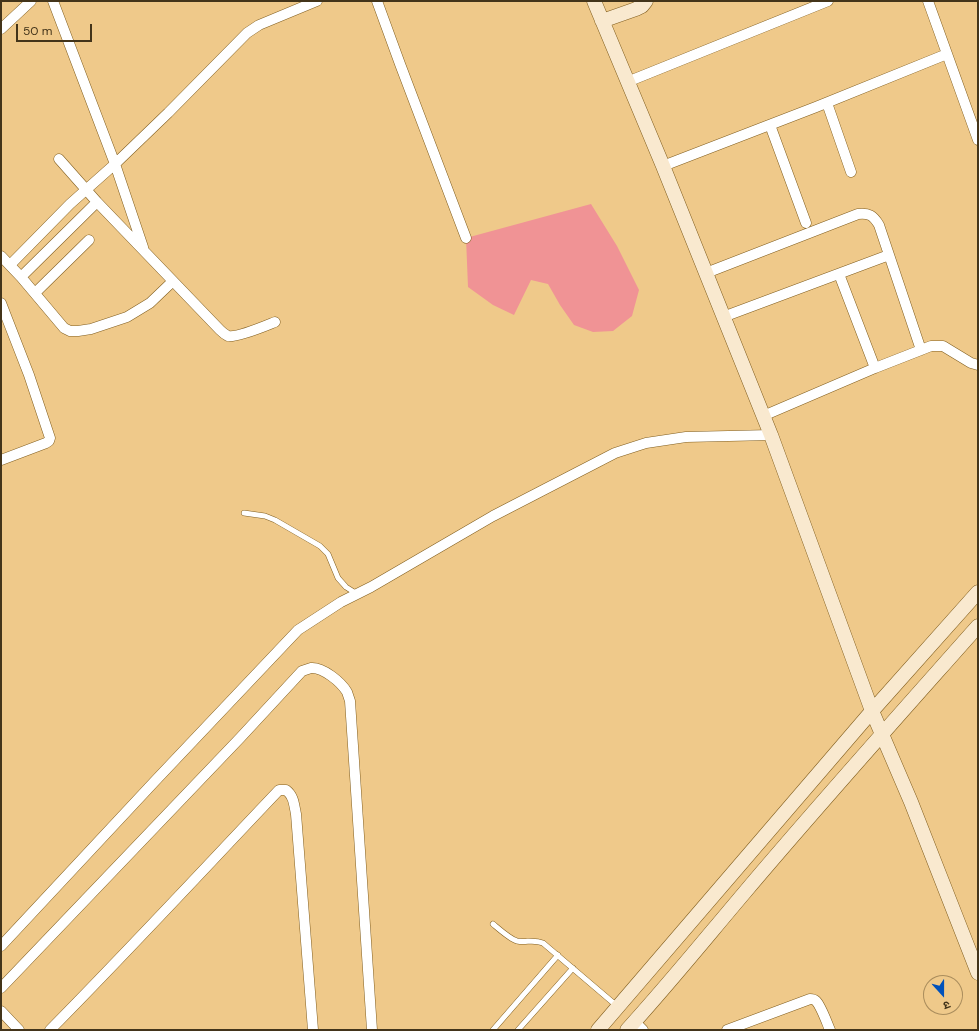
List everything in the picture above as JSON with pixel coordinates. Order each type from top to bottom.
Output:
[{"type":"street","points":[[1,29],[31,1]]},
{"type":"street","points":[[53,1],[115,164],[144,250]]},
{"type":"street","points":[[10,265],[45,229],[168,113],[247,33],[259,25],[317,1]]},
{"type":"street","points":[[378,1],[400,64],[466,238]]},
{"type":"street","points":[[594,1],[771,435],[872,711],[911,802],[978,973]]},
{"type":"street","points":[[602,20],[636,9],[642,6],[646,1]]},
{"type":"street","points":[[627,82],[828,1]]},
{"type":"street","points":[[928,1],[978,140]]},
{"type":"street","points":[[662,166],[827,103],[947,54]]},
{"type":"street","points":[[827,103],[851,172]]},
{"type":"street","points":[[770,125],[806,223]]},
{"type":"street","points":[[59,159],[97,202],[220,330],[228,336],[235,336],[275,322]]},
{"type":"street","points":[[21,277],[97,202]]},
{"type":"street","points":[[706,273],[858,214],[870,215],[879,225],[921,350]]},
{"type":"street","points":[[35,293],[89,240]]},
{"type":"street","points":[[724,317],[889,255]]},
{"type":"street","points":[[1,257],[21,277],[64,328],[70,331],[91,329],[127,317],[150,303],[173,281]]},
{"type":"street","points":[[839,274],[875,368]]},
{"type":"street","points":[[1,303],[29,375],[50,438],[46,443],[1,460]]},
{"type":"street","points":[[763,416],[875,368],[931,346],[943,346],[971,363],[978,365]]},
{"type":"street","points":[[1,946],[298,630],[341,602],[372,587],[493,516],[615,453],[646,443],[686,437],[771,435]]},
{"type":"street","points":[[598,1030],[872,711],[978,592]]},
{"type":"street","points":[[635,1027],[745,892],[978,626]]},
{"type":"street","points":[[1,988],[235,744],[302,671],[311,668],[327,672],[342,685],[347,692],[350,701],[372,1030]]},
{"type":"street","points":[[50,1030],[113,967],[156,919],[274,795],[279,790],[286,790],[290,793],[294,800],[296,814],[313,1030]]},
{"type":"street","points":[[727,1030],[812,999],[819,1006],[830,1030]]},
{"type":"street","points":[[1,1011],[20,1030]]},
{"type":"lane","points":[[244,513],[265,516],[275,520],[320,546],[328,554],[336,573],[342,582],[357,594]]},
{"type":"lane","points":[[493,924],[513,939],[521,941],[538,941],[543,943],[618,1007]]},
{"type":"lane","points":[[493,1030],[558,955]]},
{"type":"lane","points":[[518,1030],[573,968]]},
{"type":"shaded area","points":[[591,204],[617,246],[639,290],[632,316],[613,331],[593,332],[574,325],[548,284],[531,280],[514,315],[493,305],[468,287],[466,238]]}]
